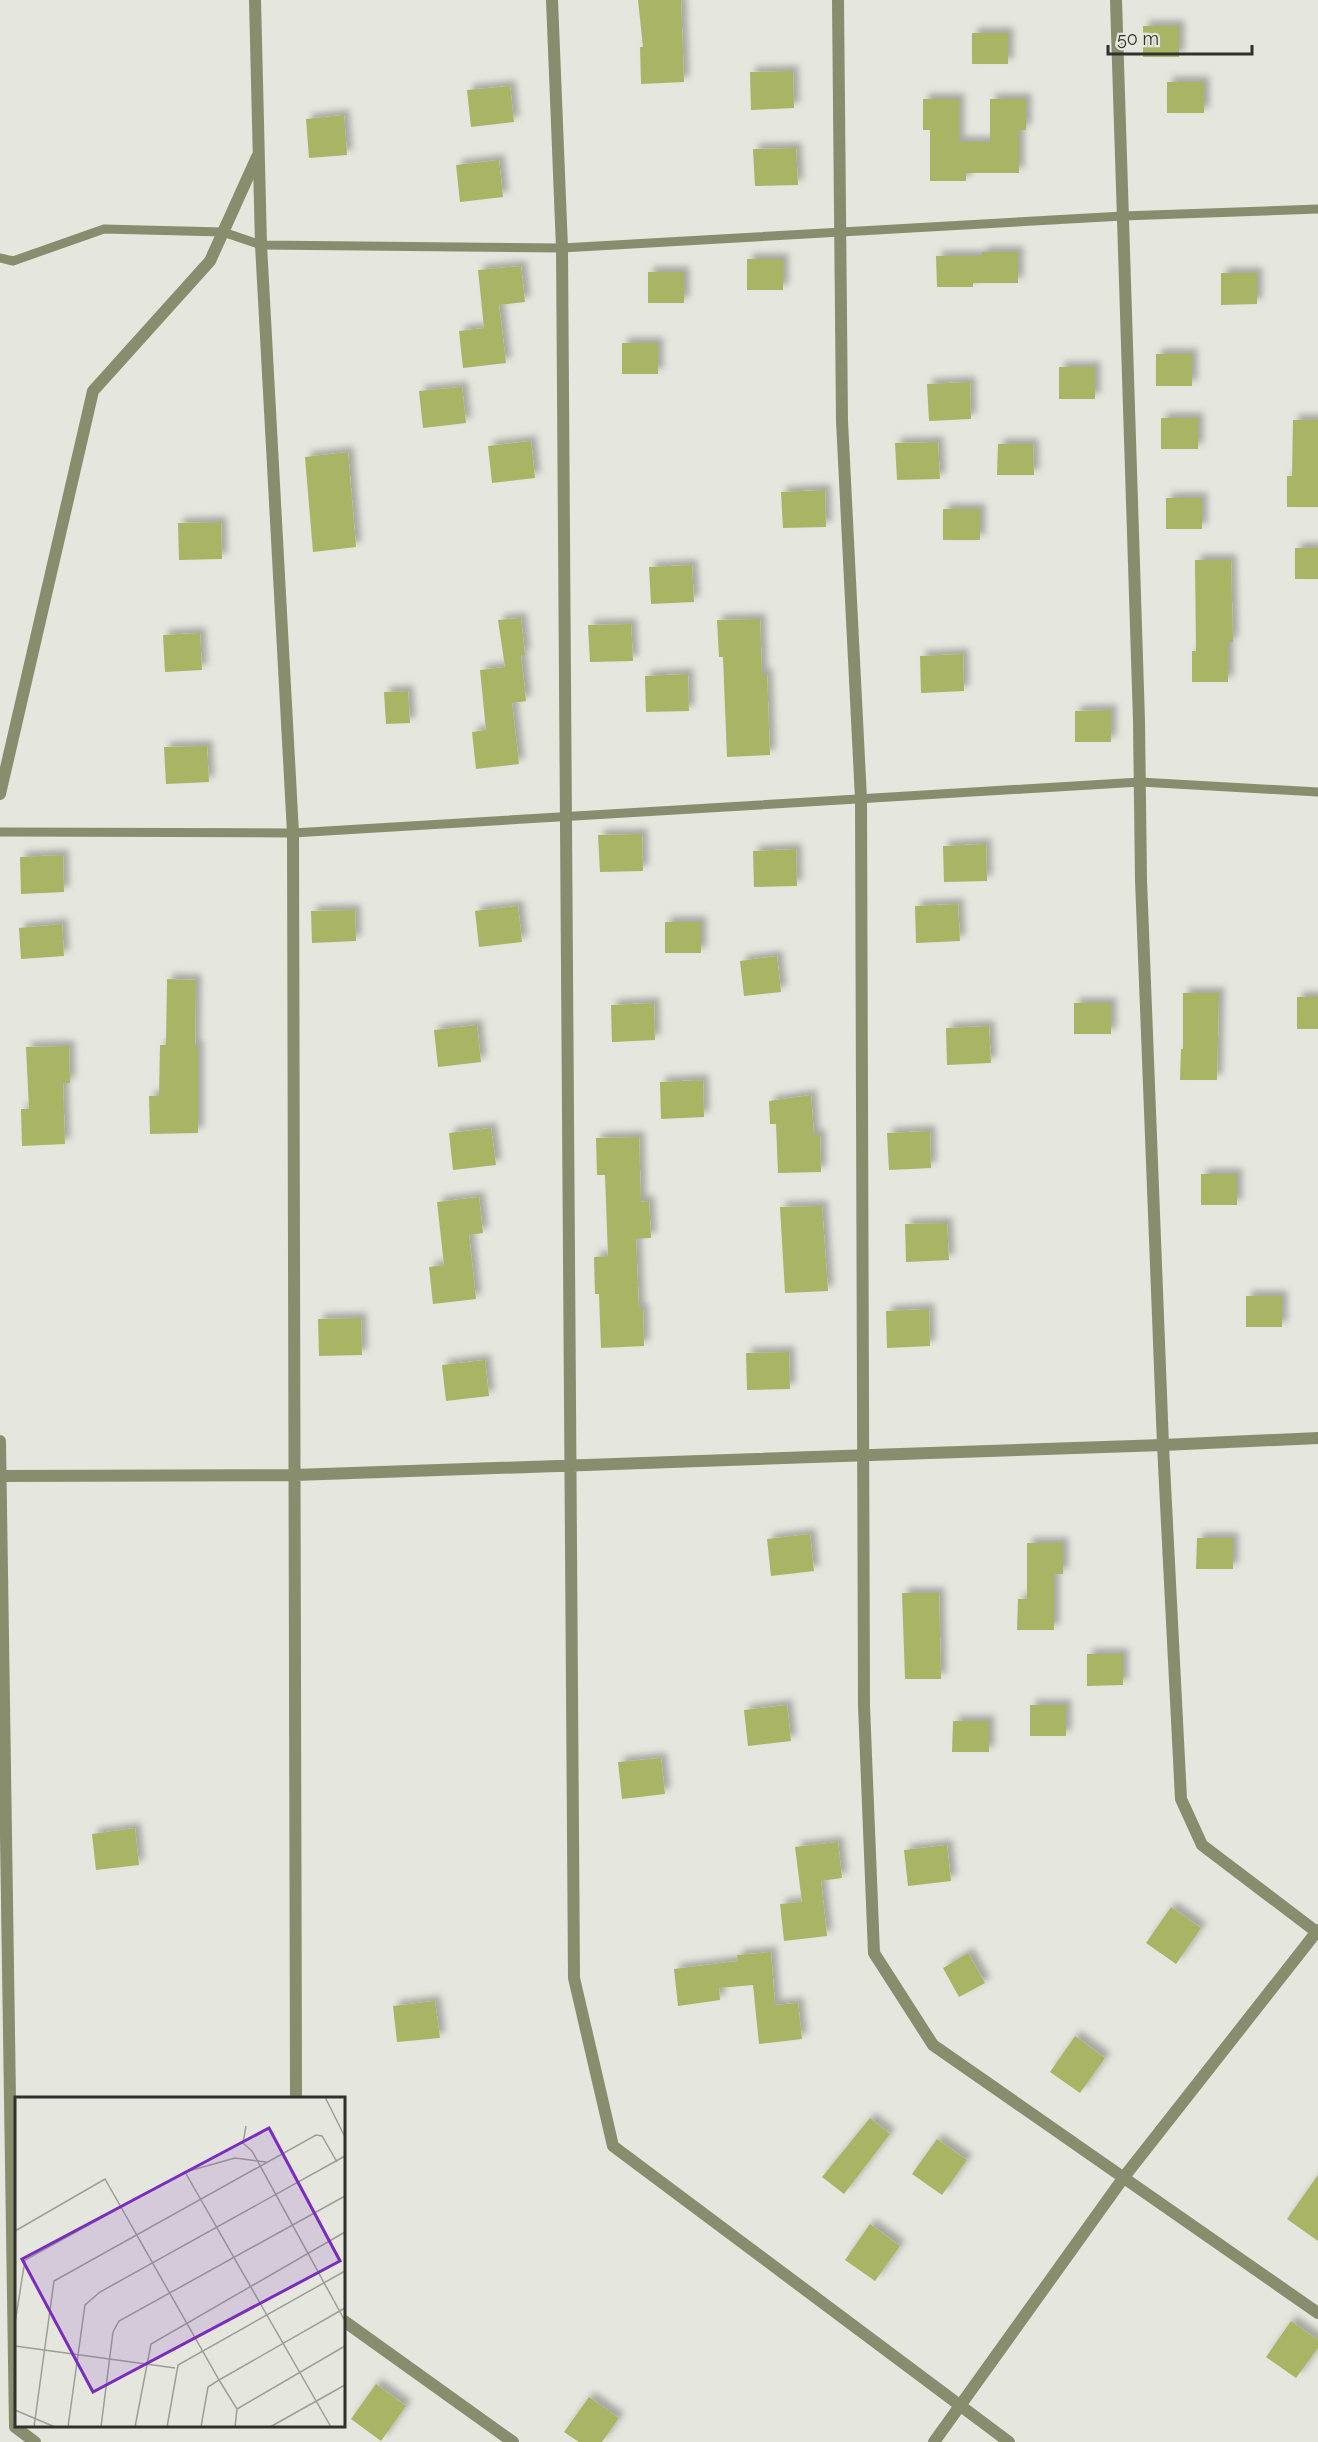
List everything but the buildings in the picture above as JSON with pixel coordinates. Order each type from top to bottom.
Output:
[{"type":"street","points":[[255,0],[261,245],[293,833],[296,2097]]},
{"type":"street","points":[[552,0],[562,248],[574,1978],[614,2146],[959,2407],[1009,2442]]},
{"type":"street","points":[[838,0],[842,421],[861,799],[864,1706],[874,1953],[933,2045],[1318,2313]]},
{"type":"street","points":[[934,2442],[1124,2176],[1318,1932],[1202,1845],[1180,1799],[1163,1445],[1141,880],[1116,0]]},
{"type":"street","points":[[0,794],[93,391],[210,261],[258,153]]},
{"type":"street","points":[[0,1476],[295,1475],[1318,1438]]},
{"type":"street","points":[[0,1441],[15,2427],[35,2442]]},
{"type":"street","points":[[345,2322],[513,2442]]},
{"type":"lane","points":[[0,258],[13,261],[104,229],[223,232],[261,245],[562,248],[1123,216],[1318,209]]},
{"type":"lane","points":[[0,832],[293,833],[1140,782],[1318,792]]}]
